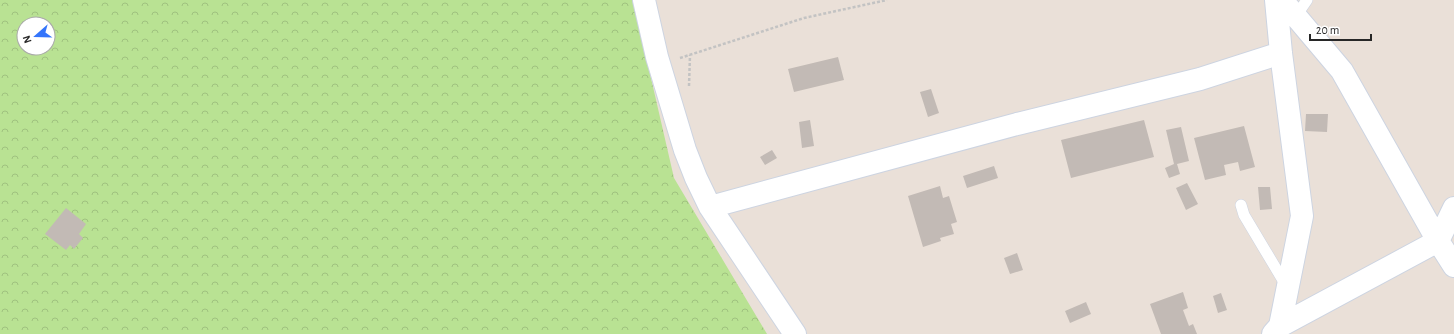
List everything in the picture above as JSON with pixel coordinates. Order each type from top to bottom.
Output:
[{"type":"street","points":[[644,0],[658,57],[685,150],[710,207],[795,334]]},
{"type":"street","points":[[1276,0],[1281,53],[1302,216],[1277,330]]},
{"type":"street","points":[[1295,5],[1342,71],[1438,241],[1454,266]]},
{"type":"street","points":[[710,207],[1017,124],[1200,80],[1281,53]]},
{"type":"street","points":[[1277,330],[1438,241],[1454,208]]},
{"type":"lane","points":[[1241,205],[1244,215],[1287,288]]},
{"type":"path","points":[[658,57],[682,58],[804,18],[887,0]]},
{"type":"green space","points":[[0,0],[633,0],[674,178],[767,334],[0,334]]},
{"type":"building","points":[[838,57],[844,80],[794,92],[788,69]]},
{"type":"building","points":[[931,89],[939,113],[928,117],[920,92]]},
{"type":"building","points":[[1306,114],[1328,114],[1327,132],[1305,131]]},
{"type":"building","points":[[810,120],[814,146],[802,148],[799,122]]},
{"type":"building","points":[[1144,120],[1154,157],[1071,178],[1061,140]]},
{"type":"building","points":[[1244,126],[1255,167],[1240,171],[1238,162],[1224,165],[1226,175],[1205,180],[1194,138]]},
{"type":"building","points":[[1181,127],[1189,161],[1177,164],[1180,174],[1169,178],[1165,168],[1174,164],[1166,130]]},
{"type":"building","points":[[772,150],[777,158],[765,165],[760,157]]},
{"type":"building","points":[[994,166],[998,178],[967,188],[963,176]]},
{"type":"building","points":[[1187,183],[1198,204],[1186,210],[1176,188]]},
{"type":"building","points":[[940,186],[943,198],[949,196],[957,222],[951,224],[954,234],[940,238],[941,241],[923,247],[908,196]]},
{"type":"building","points":[[1258,187],[1270,187],[1272,209],[1260,210]]},
{"type":"building","points":[[66,208],[86,224],[79,234],[83,238],[74,249],[70,245],[66,250],[45,234]]},
{"type":"building","points":[[1017,253],[1023,270],[1010,274],[1004,258]]},
{"type":"building","points":[[1183,292],[1188,308],[1183,310],[1189,326],[1193,324],[1197,334],[1161,334],[1150,304]]},
{"type":"building","points":[[1221,293],[1227,310],[1218,313],[1213,296]]},
{"type":"building","points":[[1086,302],[1091,314],[1070,323],[1065,311]]}]
